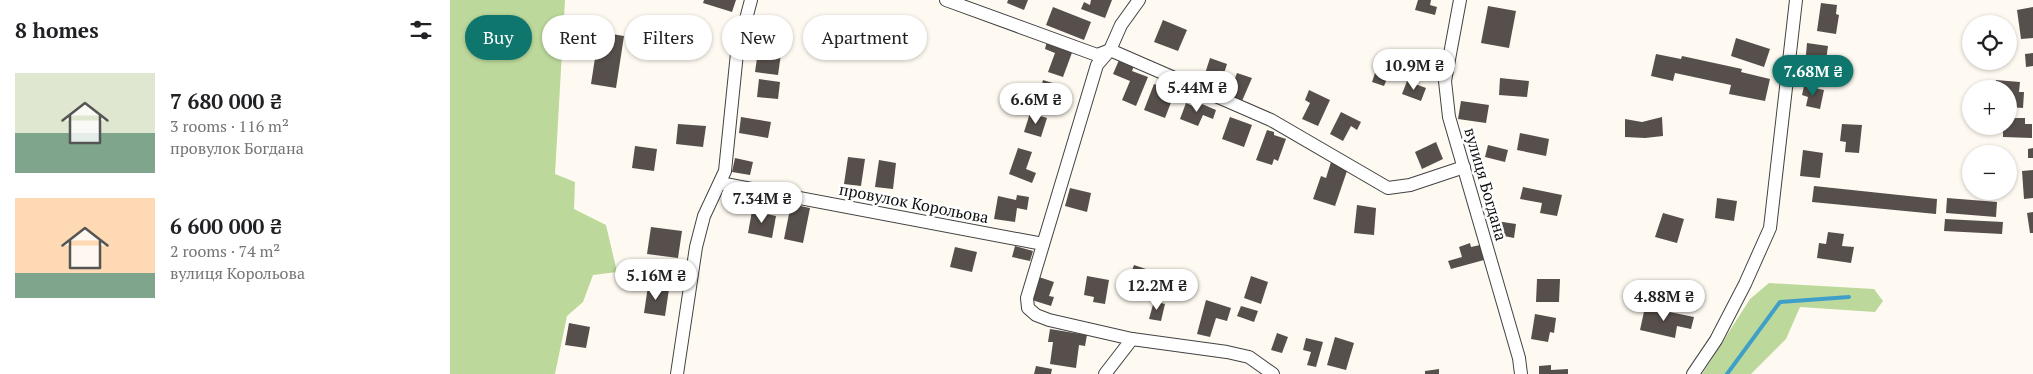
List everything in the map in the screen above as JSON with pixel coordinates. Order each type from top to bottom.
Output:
[{"type":"street","points":[[676,374],[696,247],[704,216],[725,171],[737,53],[751,0]]},
{"type":"street","points":[[946,0],[1097,55],[1110,50],[1271,120],[1316,144],[1388,188],[1410,185],[1464,167]]},
{"type":"street","points":[[1139,0],[1121,25],[1110,50],[1097,65],[1027,298],[1028,308],[1036,315],[1049,320],[1132,339],[1227,352],[1249,357],[1273,374]]},
{"type":"street","name":"вулиця Богдана","points":[[1460,0],[1445,81],[1449,117],[1522,374]]},
{"type":"street","points":[[1693,374],[1716,340],[1745,284],[1770,228],[1796,0]]},
{"type":"street","name":"провулок Корольова","points":[[720,183],[1043,244]]},
{"type":"street","points":[[1105,374],[1132,339]]},
{"type":"green space","points":[[450,0],[565,0],[564,15],[542,15],[542,60],[562,60],[555,174],[575,182],[574,209],[606,225],[617,272],[593,275],[583,302],[567,316],[555,374],[450,374]]},
{"type":"green space","points":[[1769,283],[1874,289],[1883,301],[1875,312],[1800,307],[1786,339],[1751,374],[1702,374],[1750,299]]},
{"type":"building","points":[[704,0],[736,0],[732,12],[703,3]]},
{"type":"building","points":[[1008,0],[1028,0],[1024,10],[1007,3]]},
{"type":"building","points":[[1091,0],[1112,0],[1105,18],[1081,9],[1084,2],[1090,5]]},
{"type":"building","points":[[1418,0],[1431,0],[1430,5],[1437,7],[1435,15],[1415,10]]},
{"type":"building","points":[[1821,3],[1837,5],[1836,14],[1839,15],[1836,34],[1817,31]]},
{"type":"building","points":[[1488,6],[1516,11],[1509,48],[1481,43]]},
{"type":"building","points":[[1053,7],[1091,22],[1084,40],[1046,25]]},
{"type":"building","points":[[2033,7],[2033,38],[2021,39],[2017,10]]},
{"type":"building","points":[[1163,20],[1187,30],[1178,51],[1154,42]]},
{"type":"building","points":[[615,35],[624,36],[616,88],[591,84],[595,60],[615,60]]},
{"type":"building","points":[[1736,38],[1770,49],[1764,67],[1731,56]]},
{"type":"building","points":[[1047,41],[1073,50],[1063,77],[1048,72],[1055,53],[1045,49]]},
{"type":"building","points":[[1807,43],[1828,46],[1825,68],[1805,66]]},
{"type":"building","points":[[2033,53],[2033,66],[2026,67],[2025,54]]},
{"type":"building","points":[[1656,54],[1681,59],[1682,56],[1742,69],[1741,72],[1770,79],[1765,101],[1729,94],[1731,85],[1675,73],[1673,81],[1651,76]]},
{"type":"building","points":[[1415,56],[1431,60],[1428,74],[1411,70]]},
{"type":"building","points":[[1210,58],[1227,64],[1220,86],[1203,80]]},
{"type":"building","points":[[757,60],[780,60],[778,75],[755,72]]},
{"type":"building","points":[[1119,60],[1134,66],[1132,71],[1148,77],[1136,106],[1122,100],[1130,81],[1113,74]]},
{"type":"building","points":[[1378,64],[1391,69],[1384,86],[1372,82]]},
{"type":"building","points":[[1237,73],[1252,78],[1242,101],[1228,96]]},
{"type":"building","points":[[1500,78],[1529,81],[1527,97],[1499,95]]},
{"type":"building","points":[[759,79],[780,82],[778,99],[757,97]]},
{"type":"building","points":[[1043,80],[1059,85],[1054,105],[1038,100]]},
{"type":"building","points":[[1407,81],[1426,88],[1421,101],[1402,94]]},
{"type":"building","points":[[2017,82],[2020,82],[2019,92],[2024,92],[2023,108],[2017,108]]},
{"type":"building","points":[[1154,84],[1175,92],[1165,118],[1144,110]]},
{"type":"building","points":[[1804,86],[1824,90],[1820,109],[1806,106],[1808,97],[1802,95]]},
{"type":"building","points":[[1309,90],[1330,100],[1318,126],[1302,119],[1310,103],[1305,100]]},
{"type":"building","points":[[1195,101],[1216,110],[1213,119],[1203,115],[1198,126],[1180,119],[1186,103],[1193,106]]},
{"type":"building","points":[[1461,101],[1489,105],[1486,123],[1458,119]]},
{"type":"building","points":[[1341,112],[1361,122],[1357,130],[1351,126],[1343,141],[1330,134]]},
{"type":"building","points":[[1030,113],[1047,118],[1041,137],[1024,132]]},
{"type":"building","points":[[741,117],[771,122],[768,138],[739,133]]},
{"type":"building","points":[[1230,117],[1252,125],[1244,147],[1222,139]]},
{"type":"building","points":[[1662,117],[1663,136],[1645,138],[1625,137],[1625,119],[1642,122]]},
{"type":"building","points":[[2017,118],[2025,118],[2025,124],[2032,124],[2032,138],[2003,137],[2003,135],[2017,135]]},
{"type":"building","points":[[678,124],[706,126],[703,147],[676,144]]},
{"type":"building","points":[[1842,124],[1862,125],[1859,153],[1845,152],[1846,142],[1840,141]]},
{"type":"building","points":[[1267,130],[1274,132],[1274,135],[1286,139],[1278,161],[1274,159],[1272,165],[1256,160]]},
{"type":"building","points":[[1520,133],[1549,139],[1546,156],[1517,150]]},
{"type":"building","points":[[1436,142],[1443,159],[1422,169],[1415,152]]},
{"type":"building","points":[[1488,145],[1508,150],[1505,162],[1485,157]]},
{"type":"building","points":[[635,146],[657,149],[654,171],[632,168]]},
{"type":"building","points":[[1018,148],[1032,152],[1026,169],[1036,173],[1032,183],[1009,174]]},
{"type":"building","points":[[2033,148],[2033,158],[2028,158],[2028,149]]},
{"type":"building","points":[[1803,150],[1823,153],[1820,178],[1800,176]]},
{"type":"building","points":[[848,157],[865,159],[861,186],[844,184]]},
{"type":"building","points":[[735,158],[753,162],[750,175],[732,172]]},
{"type":"building","points":[[879,160],[896,163],[893,189],[875,187]]},
{"type":"building","points":[[1331,162],[1348,168],[1335,206],[1313,199],[1321,176],[1326,178]]},
{"type":"building","points":[[2033,170],[2033,198],[2024,199],[2022,171]]},
{"type":"building","points":[[1814,186],[1937,199],[1936,214],[1812,202]]},
{"type":"building","points":[[1523,187],[1562,195],[1557,216],[1540,213],[1542,203],[1520,199]]},
{"type":"building","points":[[1070,188],[1091,193],[1087,212],[1065,206]]},
{"type":"building","points":[[1017,195],[1029,197],[1027,210],[1017,208],[1015,222],[994,219],[998,196],[1016,200]]},
{"type":"building","points":[[1717,198],[1737,201],[1734,221],[1715,218]]},
{"type":"building","points":[[1947,198],[1997,202],[1996,217],[1946,213]]},
{"type":"building","points":[[791,204],[810,208],[803,243],[784,239]]},
{"type":"building","points":[[1357,205],[1376,208],[1374,235],[1354,233]]},
{"type":"building","points":[[752,211],[776,216],[772,238],[748,233]]},
{"type":"building","points":[[2033,212],[2033,233],[2030,233],[2027,213]]},
{"type":"building","points":[[1663,213],[1684,219],[1677,243],[1655,237]]},
{"type":"building","points":[[1945,219],[2003,222],[2002,234],[1944,231]]},
{"type":"building","points":[[1496,221],[1516,224],[1514,238],[1494,234]]},
{"type":"building","points":[[651,227],[682,231],[678,258],[647,254]]},
{"type":"building","points":[[1828,232],[1844,234],[1842,246],[1854,247],[1851,263],[1817,258],[1819,243],[1826,244]]},
{"type":"building","points":[[1470,243],[1471,247],[1480,245],[1484,260],[1451,269],[1448,261],[1462,257],[1459,247]]},
{"type":"building","points":[[1015,246],[1033,251],[1030,261],[1012,257]]},
{"type":"building","points":[[955,247],[977,252],[972,272],[950,267]]},
{"type":"building","points":[[1134,265],[1152,271],[1148,282],[1130,276]]},
{"type":"building","points":[[1087,276],[1109,280],[1105,304],[1093,302],[1094,297],[1084,295]]},
{"type":"building","points":[[1251,276],[1268,282],[1261,304],[1244,298]]},
{"type":"building","points":[[1039,277],[1054,282],[1049,296],[1054,297],[1051,306],[1032,300]]},
{"type":"building","points":[[1172,277],[1189,283],[1185,296],[1168,290]]},
{"type":"building","points":[[1537,279],[1560,279],[1559,302],[1536,302]]},
{"type":"building","points":[[648,286],[669,289],[665,316],[644,313]]},
{"type":"building","points":[[1206,300],[1231,308],[1227,321],[1216,318],[1210,337],[1197,334]]},
{"type":"building","points":[[1154,301],[1165,304],[1161,321],[1149,319]]},
{"type":"building","points":[[1241,306],[1258,311],[1254,322],[1237,316]]},
{"type":"building","points":[[1645,307],[1694,317],[1691,329],[1677,326],[1675,338],[1640,330]]},
{"type":"building","points":[[1535,314],[1556,318],[1554,333],[1550,332],[1548,342],[1531,339]]},
{"type":"building","points":[[569,323],[590,327],[586,348],[565,345]]},
{"type":"building","points":[[1050,329],[1087,335],[1085,346],[1079,345],[1076,368],[1050,364],[1053,342],[1048,342]]},
{"type":"building","points":[[1277,333],[1288,337],[1282,353],[1271,350]]},
{"type":"building","points":[[1335,337],[1354,343],[1346,370],[1327,365]]},
{"type":"building","points":[[1306,338],[1323,342],[1316,367],[1307,365],[1311,352],[1303,350]]},
{"type":"building","points":[[1551,365],[1551,370],[1568,369],[1568,374],[1539,374],[1539,366]]},
{"type":"building","points":[[1036,366],[1052,369],[1051,374],[1034,374]]},
{"type":"building","points":[[1439,369],[1439,374],[1425,374],[1425,371]]},
{"type":"waterway","points":[[1727,374],[1780,302],[1849,297]]}]
